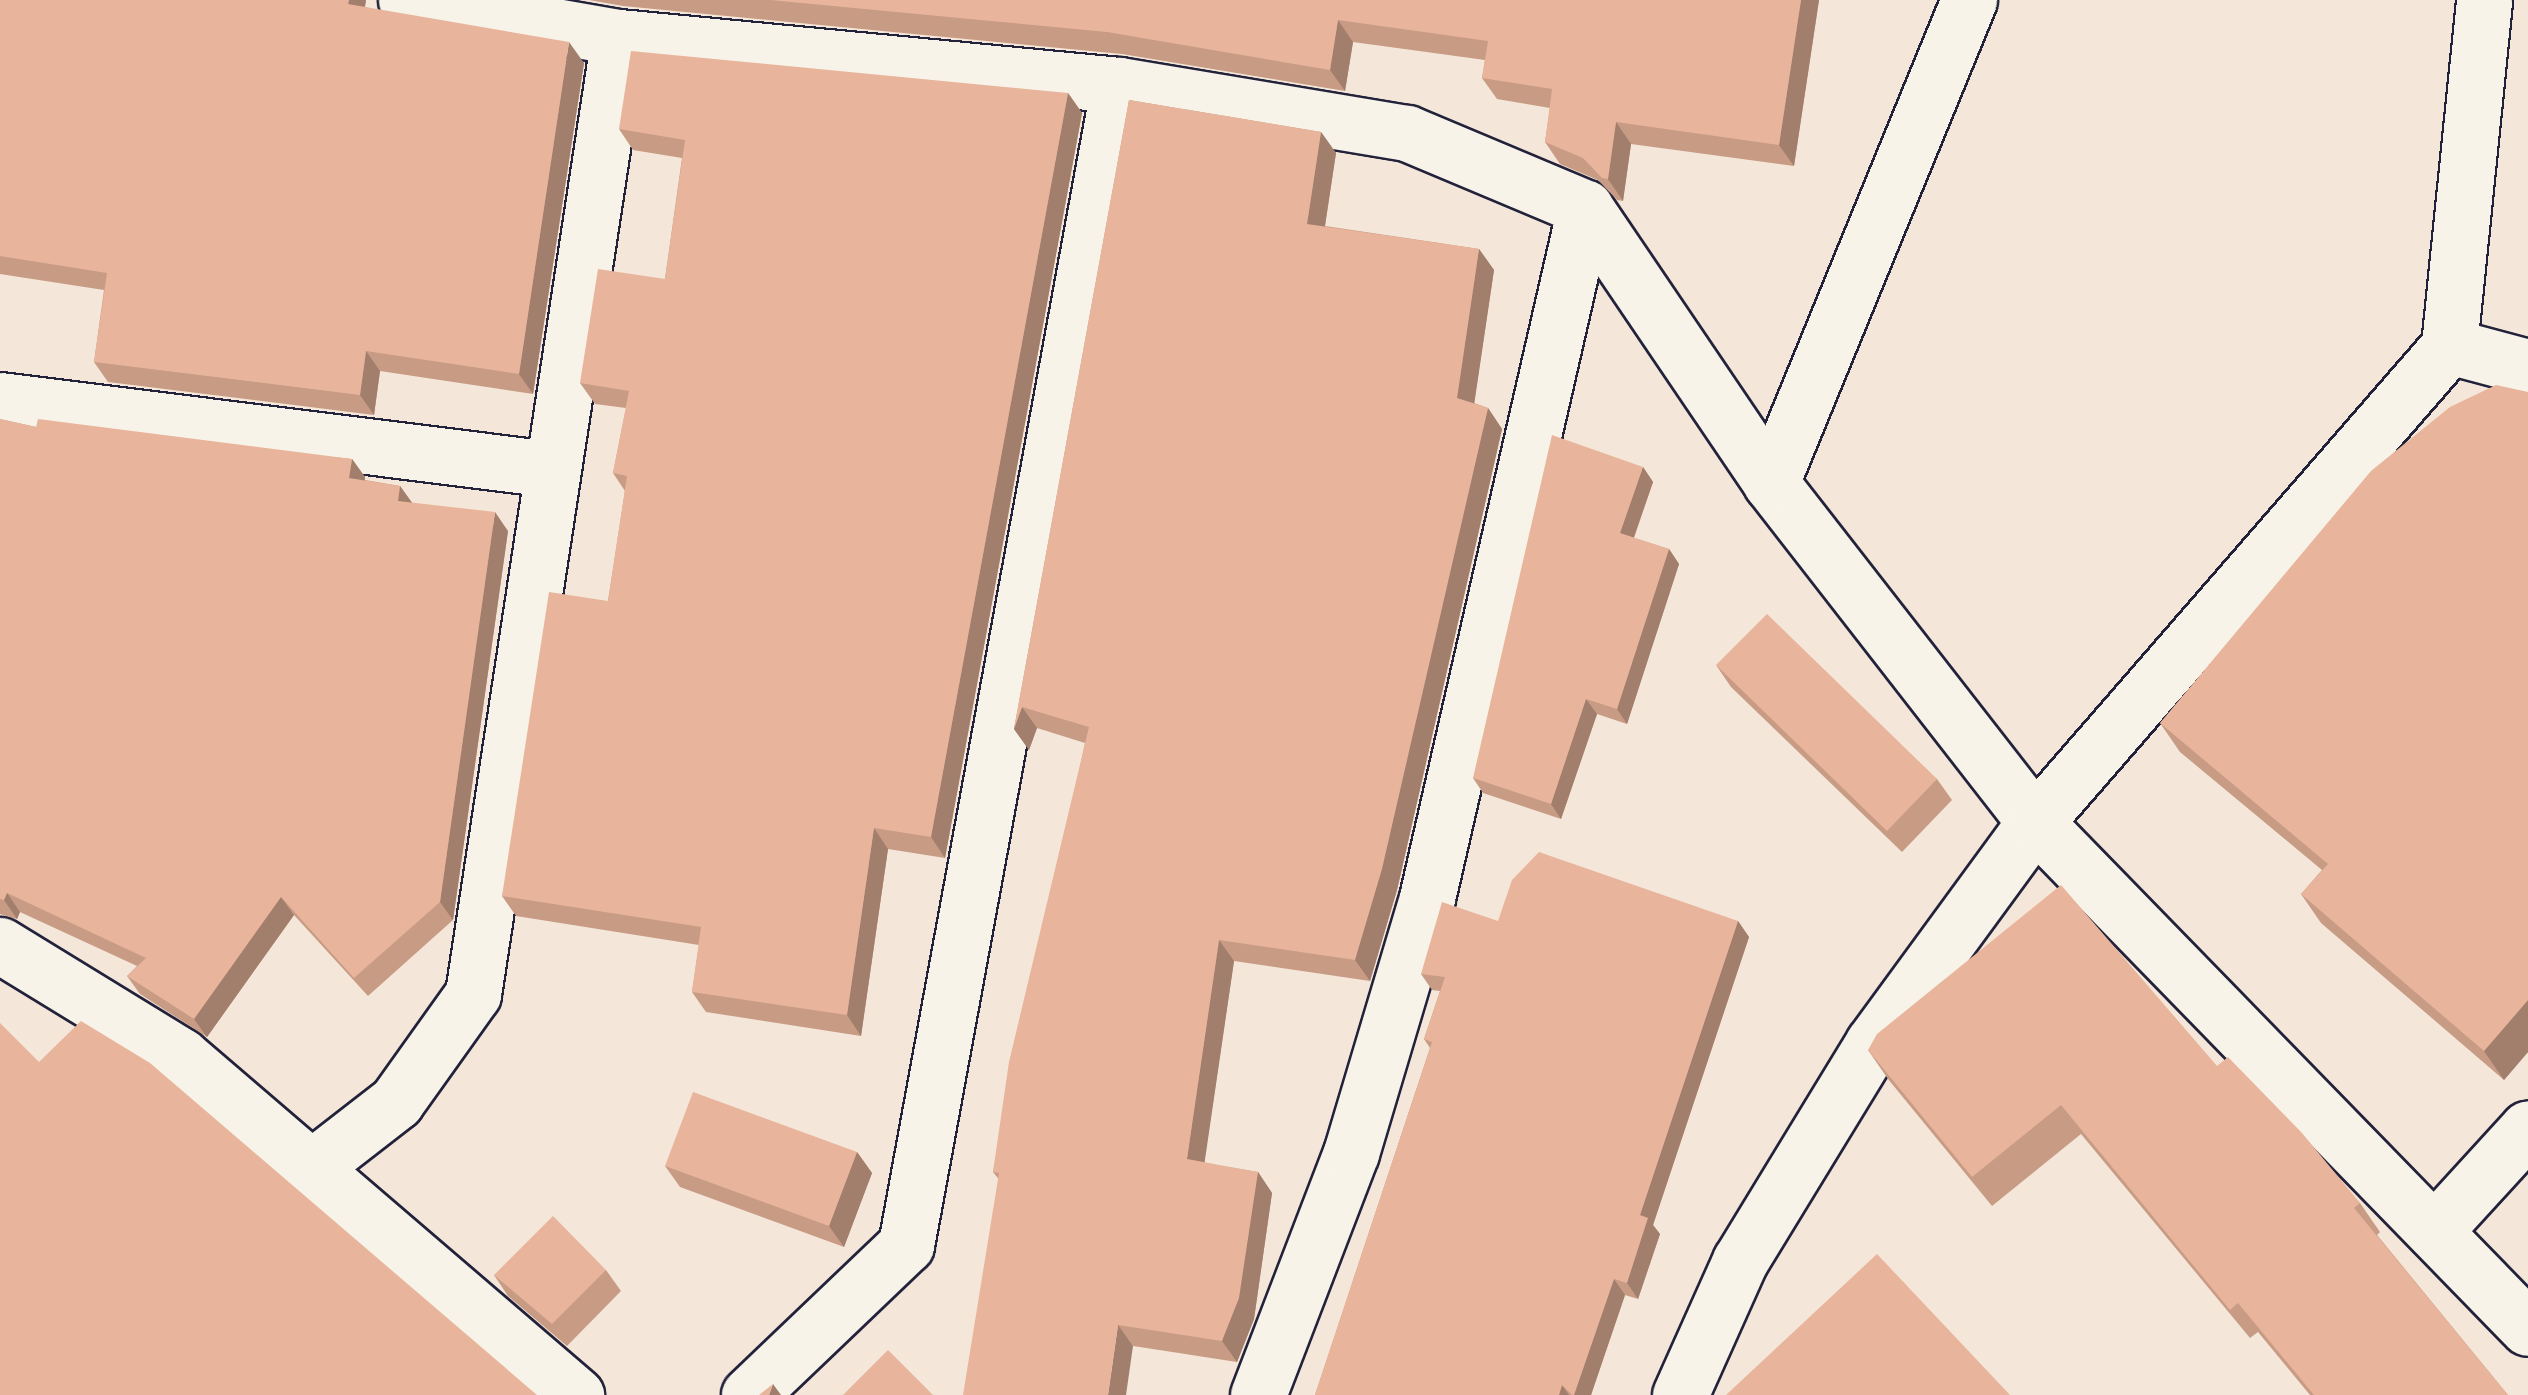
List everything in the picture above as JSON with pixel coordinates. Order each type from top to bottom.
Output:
[{"type":"street","points":[[406,0],[620,37],[1119,85],[1407,133],[1585,208],[1771,483],[2035,822],[2528,1328]]},
{"type":"street","points":[[1771,483],[1970,0]]},
{"type":"street","points":[[1680,1395],[1740,1262],[1873,1044],[2035,822],[2449,346],[2484,0]]},
{"type":"street","points":[[311,1168],[396,1102],[474,994],[550,469],[620,37]]},
{"type":"street","points":[[749,1395],[906,1244],[1119,85]]},
{"type":"street","points":[[1258,1395],[1351,1153],[1427,898],[1585,208]]},
{"type":"street","points":[[2449,346],[2528,367]]},
{"type":"street","points":[[0,400],[550,469]]},
{"type":"street","points":[[0,945],[181,1056],[576,1395]]},
{"type":"street","points":[[2434,1231],[2528,1128]]},
{"type":"building","points":[[0,0],[349,0],[348,4],[569,42],[519,374],[366,351],[360,395],[94,362],[107,273],[0,256]]},
{"type":"building","points":[[770,0],[1801,0],[1779,145],[1616,122],[1608,179],[1602,178],[1583,158],[1545,142],[1552,89],[1482,78],[1488,41],[1338,20],[1330,70],[1107,32]]},
{"type":"building","points":[[631,51],[1068,93],[931,837],[874,828],[847,1015],[692,992],[701,927],[502,896],[549,592],[608,601],[627,476],[613,473],[629,391],[580,383],[598,269],[665,279],[685,140],[619,129]]},
{"type":"building","points":[[1129,100],[1321,132],[1307,224],[1479,249],[1457,398],[1488,408],[1382,869],[1355,960],[1219,940],[1187,1159],[1258,1172],[1239,1298],[1222,1341],[1118,1325],[1108,1395],[963,1395],[999,1173],[993,1172],[1009,1062],[1089,727],[1022,707],[1014,729]]},
{"type":"building","points":[[2496,385],[2528,392],[2528,1000],[2484,1051],[2301,894],[2328,864],[2160,723],[2371,471],[2450,407]]},
{"type":"building","points":[[0,419],[36,427],[38,419],[352,459],[349,478],[400,486],[398,501],[495,512],[440,902],[354,978],[281,897],[194,1019],[127,976],[146,958],[7,893],[4,900],[0,899]]},
{"type":"building","points":[[1552,435],[1643,467],[1620,533],[1669,549],[1617,709],[1586,699],[1551,804],[1473,778]]},
{"type":"building","points":[[1767,614],[1937,779],[1887,831],[1716,665]]},
{"type":"building","points":[[1539,852],[1738,921],[1640,1215],[1648,1218],[1627,1283],[1614,1279],[1574,1395],[1562,1385],[1559,1395],[1315,1395],[1432,1042],[1424,1039],[1445,977],[1421,974],[1442,902],[1498,921],[1512,880]]},
{"type":"building","points":[[2061,885],[2217,1066],[2228,1057],[2302,1133],[2360,1203],[2354,1208],[2508,1395],[2314,1395],[2238,1303],[2230,1310],[2061,1105],[1972,1177],[1868,1050],[1877,1034]]},
{"type":"building","points":[[81,1021],[150,1063],[537,1395],[0,1395],[0,1023],[39,1062]]},
{"type":"building","points":[[693,1092],[857,1152],[829,1226],[665,1166]]},
{"type":"building","points":[[553,1216],[606,1270],[552,1324],[494,1275]]},
{"type":"building","points":[[1877,1254],[2010,1395],[1726,1395]]},
{"type":"building","points":[[888,1350],[933,1395],[843,1395]]}]
